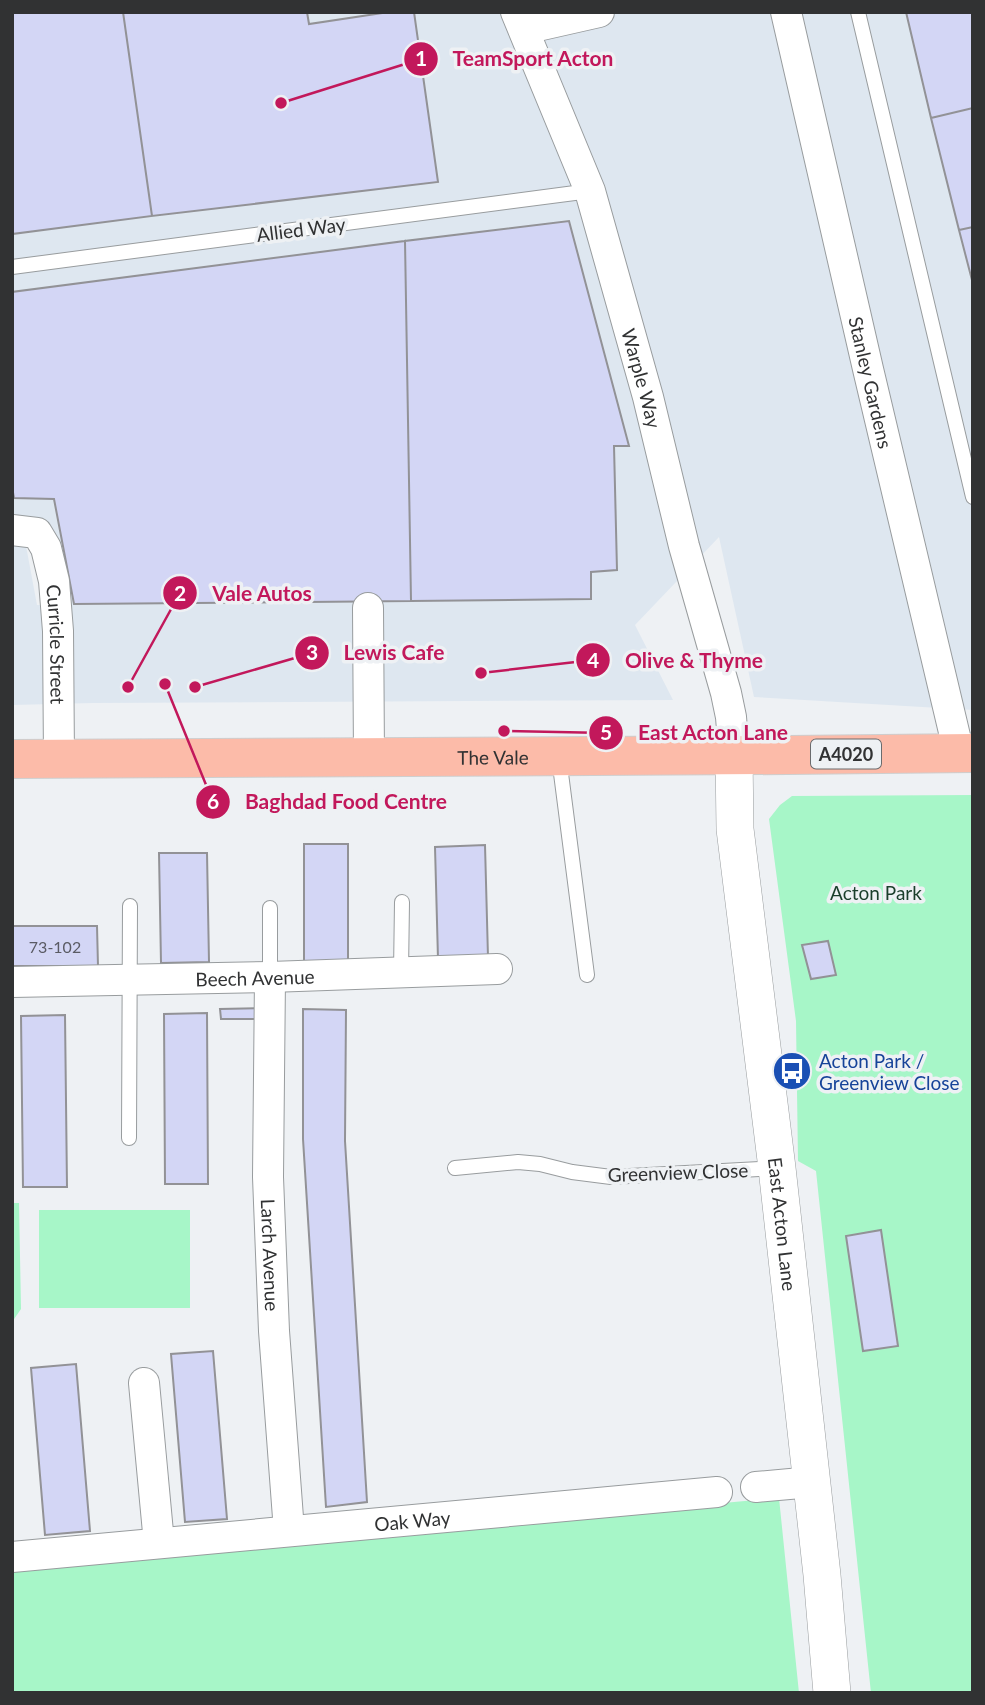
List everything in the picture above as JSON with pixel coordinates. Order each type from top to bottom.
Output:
[{"type":"main road","name":"The Vale","points":[[12,759],[966,753]]},
{"type":"street","points":[[520,21],[598,12]]},
{"type":"street","name":"Stanley Gardens","points":[[786,12],[871,382],[966,753]]},
{"type":"street","name":"Warple Way","points":[[520,21],[590,191],[641,372],[684,547],[726,693],[734,755]]},
{"type":"street","name":"Curricle Street","points":[[25,531],[46,548],[54,581],[58,631],[59,759]]},
{"type":"street","points":[[368,608],[369,757]]},
{"type":"street","name":"East Acton Lane","points":[[734,755],[735,829],[777,1168],[832,1693]]},
{"type":"street","name":"Beech Avenue","points":[[12,982],[497,969]]},
{"type":"street","name":"Larch Avenue","points":[[270,977],[268,1177],[274,1331],[289,1531]]},
{"type":"street","points":[[144,1383],[159,1543]]},
{"type":"street","name":"Oak Way","points":[[12,1557],[812,1482]]},
{"type":"lane","points":[[858,12],[973,497]]},
{"type":"lane","name":"Allied Way","points":[[12,267],[590,191]]},
{"type":"lane","points":[[559,756],[587,975]]},
{"type":"lane","points":[[401,972],[402,902]]},
{"type":"lane","points":[[129,1138],[130,906]]},
{"type":"lane","points":[[270,908],[270,977]]},
{"type":"lane","name":"Greenview Close","points":[[455,1168],[518,1162],[611,1177],[777,1168]]},
{"type":"shaded area","points":[[12,12],[973,12],[973,710],[754,697],[719,537],[635,625],[673,700],[12,705],[12,534],[24,535],[37,605],[63,606],[40,524],[12,523]]},
{"type":"green space","name":"Acton Park","points":[[973,795],[973,1693],[871,1693],[816,1171],[798,1161],[796,1021],[769,819],[780,805],[792,796]]},
{"type":"green space","points":[[12,1203],[19,1203],[21,1309],[12,1322]]},
{"type":"green space","points":[[39,1210],[190,1210],[190,1308],[39,1308]]},
{"type":"green space","points":[[779,1498],[799,1693],[12,1693],[12,1568]]},
{"type":"building","points":[[12,12],[123,12],[152,216],[12,234]]},
{"type":"building","points":[[123,12],[307,12],[309,24],[389,12],[414,12],[438,182],[152,216]]},
{"type":"building","points":[[906,12],[973,12],[973,108],[931,118]]},
{"type":"building","points":[[973,108],[973,227],[959,230],[931,118]]},
{"type":"building","points":[[569,221],[629,446],[614,446],[617,570],[591,572],[591,599],[411,601],[405,241]]},
{"type":"building","points":[[973,227],[973,284],[959,230]]},
{"type":"building","points":[[405,241],[411,601],[74,604],[54,499],[14,498],[12,292]]},
{"type":"building","points":[[304,844],[348,844],[348,961],[304,961]]},
{"type":"building","points":[[485,845],[488,957],[438,959],[435,847]]},
{"type":"building","points":[[159,853],[207,853],[209,962],[161,963]]},
{"type":"building","points":[[12,926],[97,926],[98,966],[12,966]]},
{"type":"building","points":[[828,941],[836,975],[811,979],[802,945]]},
{"type":"building","points":[[263,1008],[263,1019],[221,1019],[220,1009]]},
{"type":"building","points":[[303,1009],[346,1010],[345,1141],[367,1502],[326,1507],[303,1139]]},
{"type":"building","points":[[207,1013],[208,1184],[165,1184],[164,1014]]},
{"type":"building","points":[[65,1015],[67,1187],[23,1187],[21,1016]]},
{"type":"building","points":[[881,1230],[898,1346],[863,1351],[846,1236]]},
{"type":"building","points":[[213,1351],[227,1519],[185,1522],[171,1354]]},
{"type":"building","points":[[76,1364],[90,1531],[45,1535],[31,1368]]},
{"type":"place","name":"TeamSport Acton","points":[[281,103]]},
{"type":"place","name":"Olive & Thyme","points":[[481,673]]},
{"type":"place","name":"Baghdad Food Centre","points":[[165,684]]},
{"type":"place","name":"Vale Autos","points":[[128,687]]},
{"type":"place","name":"Lewis Cafe","points":[[195,687]]},
{"type":"place","name":"East Acton Lane","points":[[504,731]]},
{"type":"place","name":"Acton Park / Greenview Close","points":[[792,1071]]}]
